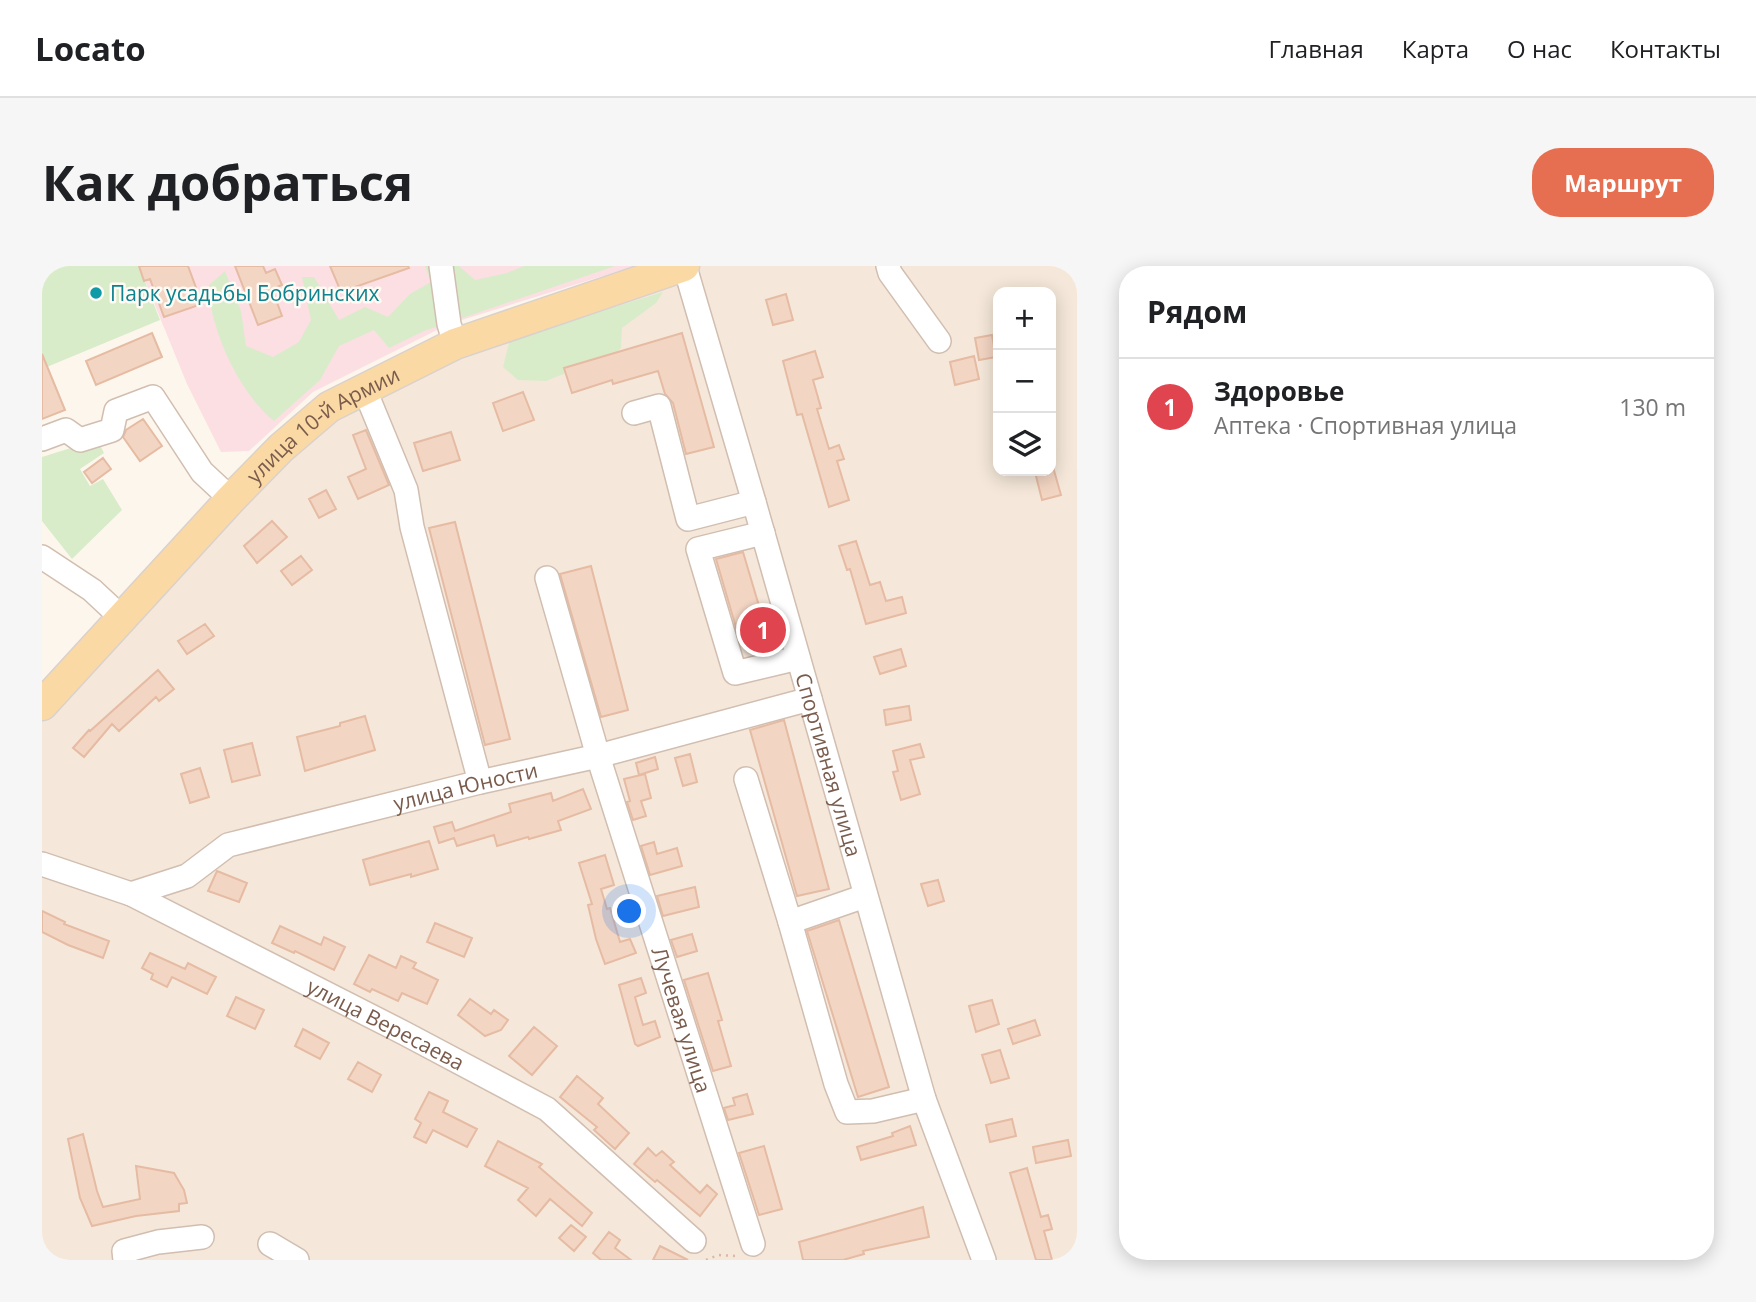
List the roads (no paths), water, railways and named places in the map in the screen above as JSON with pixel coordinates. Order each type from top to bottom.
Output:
[{"type":"main road","name":"улица 10-й Армии","points":[[42,705],[230,499],[307,424],[329,407],[455,344],[684,267]]},
{"type":"street","points":[[441,266],[449,324],[455,344]]},
{"type":"street","points":[[888,266],[890,273],[939,341]]},
{"type":"street","name":"Спортивная улица","points":[[684,267],[763,533],[924,1099],[984,1260]]},
{"type":"street","points":[[364,388],[406,490],[412,527],[480,782]]},
{"type":"street","points":[[42,439],[66,430],[80,440],[112,430],[116,411],[153,397],[202,472],[230,499]]},
{"type":"street","points":[[634,413],[659,406],[688,519],[754,502]]},
{"type":"street","points":[[763,533],[698,549],[735,673],[798,658]]},
{"type":"street","points":[[42,557],[92,590],[122,618]]},
{"type":"street","name":"Лучевая улица","points":[[547,578],[746,1250]]},
{"type":"street","name":"улица Юности","points":[[131,894],[187,876],[228,845],[480,782],[598,756],[810,699]]},
{"type":"street","points":[[746,779],[836,1084],[847,1112],[873,1111],[924,1099]]},
{"type":"street","name":"улица Вересаева","points":[[42,864],[131,894],[547,1109],[700,1251]]},
{"type":"street","points":[[790,922],[865,896]]},
{"type":"street","points":[[125,1260],[124,1251],[158,1242],[202,1237]]},
{"type":"street","points":[[270,1244],[297,1260]]},
{"type":"place","name":"Парк усадьбы Бобринских","points":[[96,293]]},
{"type":"place","name":"Здоровье","points":[[763,630]]}]
